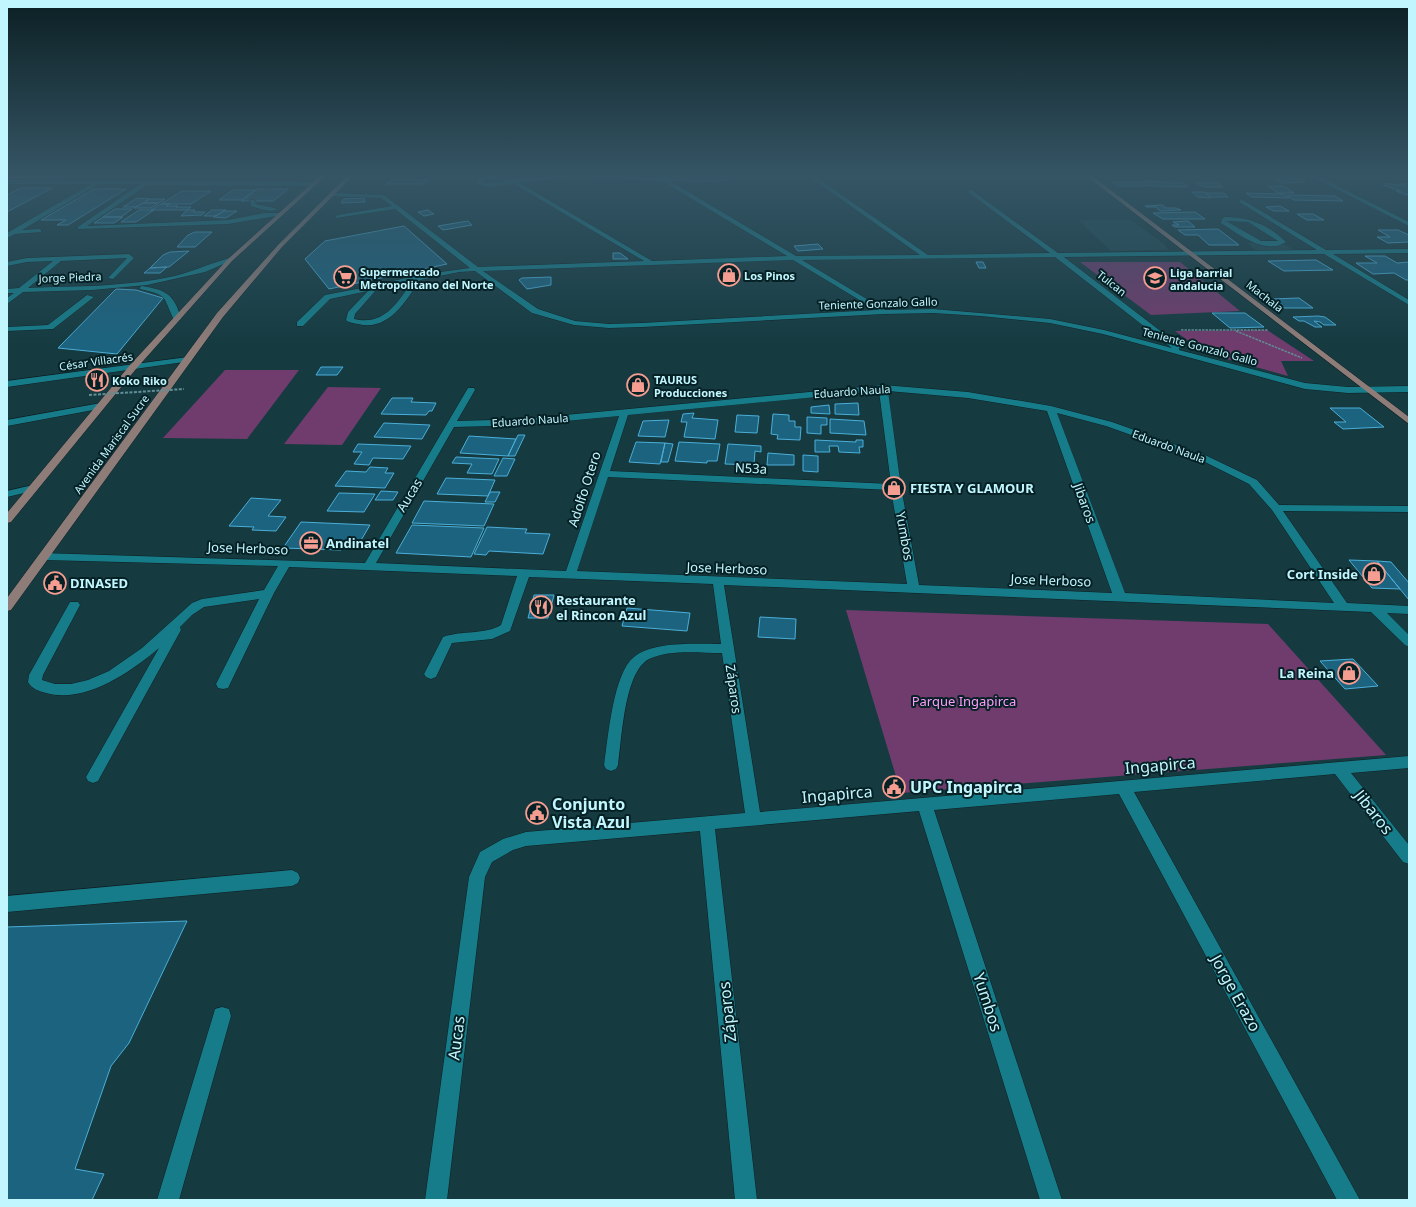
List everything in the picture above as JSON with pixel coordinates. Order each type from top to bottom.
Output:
[{"type":"main road","points":[[7,520],[133,367],[230,260],[262,231]]},
{"type":"main road","name":"Avenida Mariscal Sucre","points":[[7,607],[188,359],[235,298],[295,231]]},
{"type":"main road","name":"Machala","points":[[1161,231],[1409,421]]},
{"type":"street","points":[[7,236],[15,232],[31,231]]},
{"type":"street","name":"Teniente Gonzalo Gallo","points":[[428,231],[476,269],[535,311],[574,323],[609,326],[642,325],[884,312],[933,311],[981,314],[1050,321],[1104,332],[1305,386],[1329,389],[1409,389]]},
{"type":"street","points":[[600,231],[651,262]]},
{"type":"street","points":[[751,231],[884,312]]},
{"type":"street","points":[[891,231],[926,256]]},
{"type":"street","name":"Tulcan","points":[[1025,231],[1181,352]]},
{"type":"street","points":[[1240,231],[1254,241],[1262,244],[1283,242],[1267,231]]},
{"type":"street","points":[[1291,231],[1409,303]]},
{"type":"street","points":[[300,324],[328,296],[444,271],[651,262],[793,258],[1409,251]]},
{"type":"street","points":[[7,264],[27,260],[129,256],[131,258],[111,278]]},
{"type":"street","points":[[7,302],[59,259]]},
{"type":"street","name":"Jorge Piedra","points":[[7,291],[133,286],[176,279],[209,269],[230,260]]},
{"type":"street","points":[[377,285],[351,314],[350,320],[366,324],[385,319],[394,311],[419,277]]},
{"type":"street","name":"Jorge Piedra","points":[[133,286],[153,289],[166,294],[173,304],[177,318]]},
{"type":"street","points":[[7,329],[50,327],[90,297]]},
{"type":"street","name":"César Villacrés","points":[[7,384],[188,359]]},
{"type":"street","name":"Eduardo Naula","points":[[451,424],[523,422],[883,388],[922,390],[968,395],[1051,409],[1109,424],[1204,458],[1254,482],[1276,508],[1343,606]]},
{"type":"street","name":"Yumbos","points":[[883,388],[896,487],[914,589]]},
{"type":"street","name":"Aucas","points":[[368,567],[471,390]]},
{"type":"street","points":[[7,423],[101,406]]},
{"type":"street","name":"Jibaros","points":[[1051,409],[1120,596]]},
{"type":"street","name":"Adolfo Otero","points":[[570,575],[624,413]]},
{"type":"street","name":"N53a","points":[[604,474],[896,487]]},
{"type":"street","points":[[7,494],[33,488]]},
{"type":"street","points":[[1276,508],[1409,509]]},
{"type":"street","name":"Jose Herboso","points":[[44,556],[286,563],[1120,596],[1409,610]]},
{"type":"street","points":[[223,684],[268,593],[286,563]]},
{"type":"street","points":[[431,674],[447,640],[454,637],[499,633],[506,628],[524,573]]},
{"type":"street","name":"Záparos","points":[[718,581],[754,820]]},
{"type":"street","points":[[74,605],[36,675],[35,682],[42,688],[52,690],[70,690],[106,680],[124,670],[144,654],[188,611],[202,603],[268,593]]},
{"type":"street","points":[[1374,608],[1409,642]]},
{"type":"street","points":[[93,777],[182,617]]},
{"type":"street","points":[[611,766],[625,679],[638,660],[648,655],[663,651],[728,648]]},
{"type":"street","name":"Ingapirca","points":[[476,877],[486,857],[508,844],[526,839],[1409,762]]},
{"type":"street","name":"Jibaros","points":[[1338,767],[1409,857]]},
{"type":"street","name":"Jorge Erazo","points":[[1123,786],[1350,1200]]},
{"type":"street","name":"Yumbos","points":[[924,804],[1051,1200]]},
{"type":"street","name":"Záparos","points":[[707,823],[746,1200]]},
{"type":"street","name":"Aucas","points":[[436,1200],[476,877]]},
{"type":"street","points":[[7,904],[292,878]]},
{"type":"street","points":[[168,1200],[222,1016]]},
{"type":"path","points":[[1154,330],[1290,330]]},
{"type":"path","points":[[1235,330],[1305,360],[1328,360]]},
{"type":"path","points":[[89,395],[184,389]]},
{"type":"shaded area","points":[[1090,231],[1147,231],[1164,244],[1168,250],[1111,251]]},
{"type":"shaded area","points":[[1279,242],[1295,250],[1256,250],[1247,243]]},
{"type":"green space","points":[[1080,262],[1180,262],[1240,311],[1151,315]]},
{"type":"green space","points":[[1267,330],[1314,361],[1281,361],[1288,376],[1205,353],[1175,331]]},
{"type":"green space","points":[[225,370],[299,370],[247,439],[163,438]]},
{"type":"green space","points":[[328,387],[381,388],[342,445],[284,444]]},
{"type":"green space","name":"Parque Ingapirca","points":[[846,610],[1268,624],[1386,755],[901,793]]},
{"type":"building","points":[[376,231],[410,231],[447,264],[329,289],[305,259],[325,241]]},
{"type":"building","points":[[1180,231],[1221,231],[1239,245],[1209,245],[1198,235],[1185,235]]},
{"type":"building","points":[[1380,231],[1401,231],[1409,235],[1409,242],[1388,243],[1377,237],[1390,237]]},
{"type":"building","points":[[195,232],[212,232],[195,247],[177,247],[188,235]]},
{"type":"building","points":[[818,244],[823,249],[798,251],[794,246]]},
{"type":"building","points":[[189,251],[169,267],[150,268],[163,255],[170,252]]},
{"type":"building","points":[[613,253],[620,253],[628,259],[613,259]]},
{"type":"building","points":[[1365,256],[1385,256],[1397,263],[1409,262],[1409,280],[1406,280],[1394,273],[1373,274],[1356,263],[1377,263]]},
{"type":"building","points":[[1316,260],[1333,270],[1284,271],[1268,261]]},
{"type":"building","points":[[976,262],[983,262],[986,268],[979,268]]},
{"type":"building","name":"Los Pinos","points":[[730,266],[736,282],[727,283],[721,267]]},
{"type":"building","points":[[167,267],[160,273],[144,273],[150,268]]},
{"type":"building","points":[[551,277],[551,285],[527,289],[519,280],[522,278]]},
{"type":"building","points":[[116,289],[136,290],[163,298],[117,354],[58,348]]},
{"type":"building","points":[[1299,298],[1313,308],[1284,308],[1271,299]]},
{"type":"building","points":[[1212,313],[1245,313],[1264,327],[1230,328]]},
{"type":"building","points":[[1293,317],[1325,317],[1336,325],[1324,325],[1320,322],[1314,321],[1322,327],[1315,327]]},
{"type":"building","points":[[321,367],[343,367],[337,375],[316,375]]},
{"type":"building","points":[[392,398],[413,398],[411,402],[436,403],[432,411],[429,411],[426,415],[381,414]]},
{"type":"building","points":[[858,403],[859,415],[835,414],[835,404]]},
{"type":"building","points":[[829,405],[830,414],[811,413],[811,407]]},
{"type":"building","points":[[1330,408],[1360,408],[1384,427],[1343,429],[1334,422],[1346,422]]},
{"type":"building","points":[[694,413],[692,418],[718,420],[715,439],[684,437],[687,422],[681,422],[683,414]]},
{"type":"building","points":[[773,414],[789,415],[789,421],[795,421],[795,427],[801,427],[800,440],[777,439],[778,435],[771,434]]},
{"type":"building","points":[[737,415],[759,416],[757,433],[735,432]]},
{"type":"building","points":[[807,417],[827,418],[827,425],[821,425],[821,434],[807,433]]},
{"type":"building","points":[[830,419],[864,421],[866,435],[830,433]]},
{"type":"building","points":[[669,420],[665,437],[638,436],[643,421]]},
{"type":"building","points":[[384,423],[430,425],[422,439],[374,437]]},
{"type":"building","points":[[518,435],[525,435],[515,456],[508,456]]},
{"type":"building","points":[[469,436],[516,439],[508,456],[460,453]]},
{"type":"building","points":[[815,440],[856,442],[856,440],[863,440],[863,447],[859,447],[860,453],[839,452],[838,446],[829,446],[830,452],[815,452]]},
{"type":"building","points":[[636,442],[665,443],[660,464],[629,462]]},
{"type":"building","points":[[679,442],[720,444],[717,461],[707,461],[707,463],[675,461]]},
{"type":"building","points":[[665,443],[673,444],[668,462],[661,462]]},
{"type":"building","points":[[358,444],[411,446],[403,459],[373,458],[369,465],[354,464],[362,452],[353,452]]},
{"type":"building","points":[[728,444],[761,446],[761,452],[755,451],[754,465],[725,464]]},
{"type":"building","points":[[768,453],[794,455],[794,465],[767,465]]},
{"type":"building","points":[[803,455],[818,456],[818,472],[803,471]]},
{"type":"building","points":[[456,457],[499,459],[492,474],[467,473],[472,464],[452,463]]},
{"type":"building","points":[[503,458],[515,459],[507,476],[494,476]]},
{"type":"building","points":[[370,467],[388,468],[385,473],[394,473],[385,488],[335,486],[346,471],[366,472]]},
{"type":"building","points":[[446,478],[495,480],[488,496],[437,494]]},
{"type":"building","points":[[381,491],[398,492],[393,500],[375,500]]},
{"type":"building","points":[[490,492],[500,492],[495,502],[485,502]]},
{"type":"building","points":[[339,493],[375,494],[364,512],[327,511]]},
{"type":"building","points":[[251,498],[281,500],[268,516],[286,517],[276,531],[252,530],[254,527],[229,526]]},
{"type":"building","points":[[424,501],[494,504],[484,526],[412,523]]},
{"type":"building","points":[[301,522],[370,525],[360,542],[346,541],[341,550],[283,548]]},
{"type":"building","points":[[412,525],[484,528],[471,557],[396,553]]},
{"type":"building","points":[[487,527],[527,529],[525,533],[550,534],[543,554],[489,551],[486,555],[474,554]]},
{"type":"building","name":"Cort Inside","points":[[1349,560],[1377,561],[1400,589],[1372,588]]},
{"type":"building","points":[[1377,561],[1391,562],[1409,583],[1409,600]]},
{"type":"building","name":"Restaurante el Rincon Azul","points":[[534,595],[554,595],[548,618],[528,618]]},
{"type":"building","points":[[627,608],[690,613],[687,631],[622,626]]},
{"type":"building","points":[[760,617],[796,619],[795,639],[758,637]]},
{"type":"building","name":"La Reina","points":[[1353,659],[1378,686],[1345,689],[1320,661]]},
{"type":"building","points":[[187,921],[129,1043],[111,1066],[75,1169],[104,1174],[92,1200],[7,1200],[7,927]]},
{"type":"place","name":"Los Pinos","points":[[729,275]]},
{"type":"place","name":"Supermercado Metropolitano del Norte","points":[[345,277]]},
{"type":"place","name":"Liga barrial andalucia","points":[[1155,278]]},
{"type":"place","name":"Koko Riko","points":[[97,380]]},
{"type":"place","name":"TAURUS Producciones","points":[[638,385]]},
{"type":"place","name":"FIESTA Y GLAMOUR","points":[[894,488]]},
{"type":"place","name":"Andinatel","points":[[311,543]]},
{"type":"place","name":"Cort Inside","points":[[1374,574]]},
{"type":"place","name":"DINASED","points":[[55,583]]},
{"type":"place","name":"Restaurante el Rincon Azul","points":[[541,607]]},
{"type":"place","name":"La Reina","points":[[1349,673]]},
{"type":"place","name":"UPC Ingapirca","points":[[894,787]]},
{"type":"place","name":"Conjunto Vista Azul","points":[[537,813]]}]
